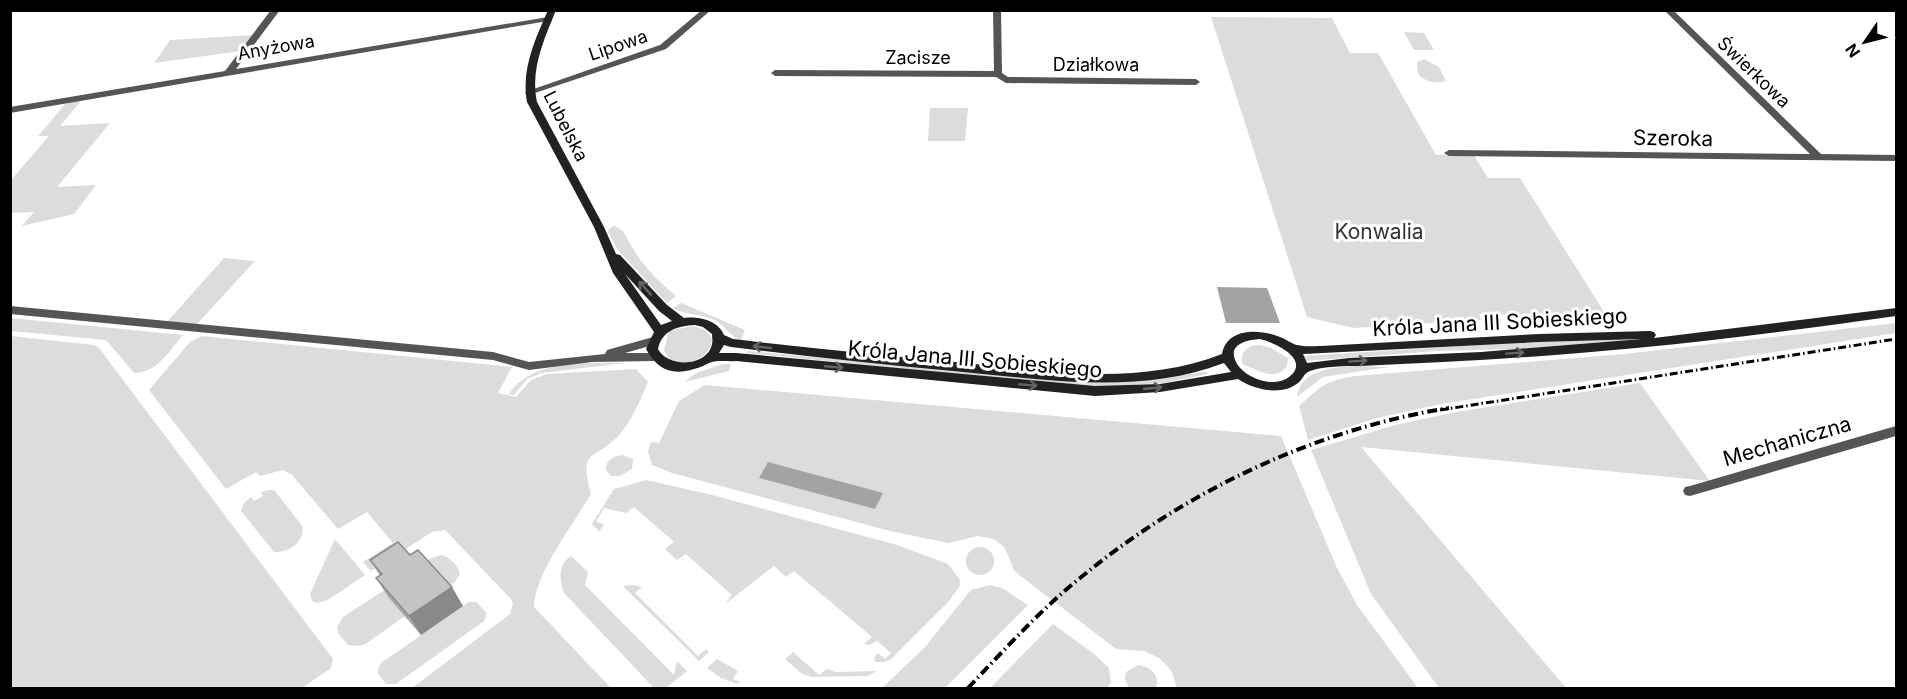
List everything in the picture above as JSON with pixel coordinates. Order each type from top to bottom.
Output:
[{"type":"main road","name":"Lubelska","points":[[550,15],[529,76],[529,92],[538,116],[612,251],[619,273],[657,336]]},
{"type":"main road","name":"Lubelska","points":[[612,251],[663,308],[681,322]]},
{"type":"main road","name":"Króla Jana III Sobieskiego","points":[[1301,370],[1310,366],[1349,362],[1481,356],[1637,344],[1709,333],[1896,312]]},
{"type":"main road","points":[[695,321],[716,329],[720,338],[716,350],[709,358],[695,365],[678,367],[663,364],[655,357],[652,349],[657,336],[681,322],[695,321]]},
{"type":"main road","name":"Króla Jana III Sobieskiego","points":[[1293,349],[1313,351],[1539,338],[1709,333]]},
{"type":"main road","points":[[1250,336],[1271,337],[1293,349],[1300,361],[1301,370],[1292,381],[1275,386],[1253,383],[1238,375],[1230,366],[1227,357],[1228,350],[1234,341],[1250,336]]},
{"type":"main road","name":"Króla Jana III Sobieskiego","points":[[720,338],[731,343],[793,350],[1099,379],[1175,372],[1206,365],[1227,357]]},
{"type":"main road","name":"Króla Jana III Sobieskiego","points":[[709,358],[736,357],[1095,391],[1160,388],[1238,375]]},
{"type":"street","points":[[229,72],[276,10]]},
{"type":"street","name":"Lipowa","points":[[529,92],[663,46],[707,10]]},
{"type":"street","points":[[997,10],[998,74]]},
{"type":"street","name":"Świerkowa","points":[[1668,10],[1818,157]]},
{"type":"street","name":"Anyżowa","points":[[10,110],[550,15]]},
{"type":"street","name":"Zacisze","points":[[775,73],[998,74]]},
{"type":"street","name":"Działkowa","points":[[998,74],[1006,80],[1196,82]]},
{"type":"street","name":"Szeroka","points":[[1449,153],[1896,158]]},
{"type":"street","points":[[10,310],[482,355],[506,358],[529,366],[592,358],[655,357]]},
{"type":"street","points":[[592,358],[657,336]]},
{"type":"street","name":"Mechaniczna","points":[[1690,491],[1896,431]]},
{"type":"green space","name":"Konwalia","points":[[1211,17],[1332,18],[1350,53],[1378,53],[1436,155],[1473,154],[1488,178],[1520,178],[1611,323],[1526,323],[1521,315],[1479,314],[1481,320],[1353,328],[1307,317]]},
{"type":"green space","points":[[1404,32],[1424,33],[1434,50],[1414,50]]},
{"type":"green space","points":[[254,35],[241,51],[154,63],[170,40]]},
{"type":"green space","points":[[1424,59],[1439,67],[1446,81],[1430,82],[1418,74],[1417,62]]},
{"type":"green space","points":[[81,101],[60,126],[110,123],[57,187],[96,185],[74,214],[22,226],[34,212],[11,213],[11,180],[49,136],[38,136],[67,102]]},
{"type":"green space","points":[[930,108],[968,108],[965,141],[928,141]]},
{"type":"green space","points":[[614,226],[623,231],[636,254],[676,296],[667,303],[618,250],[608,232]]},
{"type":"green space","points":[[224,258],[255,261],[197,324],[167,322]]},
{"type":"green space","points":[[681,303],[745,330],[741,340],[714,320],[673,308]]},
{"type":"green space","points":[[11,318],[183,335],[156,365],[134,373],[106,340],[11,331]]},
{"type":"green space","points":[[1896,323],[1896,333],[1441,404],[1377,418],[1308,440],[1299,406],[1324,385],[1355,376],[1624,354]]},
{"type":"green space","points":[[693,326],[704,329],[712,338],[707,351],[697,360],[690,362],[676,362],[669,359],[664,350],[669,331]]},
{"type":"green space","points":[[11,336],[94,345],[99,348],[333,659],[331,668],[302,688],[11,688]]},
{"type":"green space","points":[[202,336],[512,367],[498,393],[516,397],[531,380],[547,374],[636,369],[648,382],[624,429],[588,462],[586,469],[591,494],[548,564],[536,594],[534,607],[611,688],[412,688],[510,614],[513,603],[445,530],[432,532],[371,571],[363,562],[393,543],[367,512],[338,529],[292,475],[283,470],[260,476],[256,472],[226,489],[149,390],[190,342]]},
{"type":"green space","points":[[1642,339],[1522,349],[1437,351],[1304,361],[1303,356],[1526,342]]},
{"type":"green space","points":[[1260,345],[1271,348],[1288,358],[1287,366],[1277,374],[1272,374],[1243,365],[1242,356],[1245,350]]},
{"type":"green space","points":[[748,351],[1090,382],[1163,379],[1206,371],[1208,374],[1163,383],[1091,387],[746,353]]},
{"type":"green space","points":[[625,363],[542,373],[527,379],[514,395],[509,394],[532,374],[546,369],[562,365]]},
{"type":"green space","points":[[723,364],[731,364],[729,371],[684,382],[696,373]]},
{"type":"green space","points":[[1355,366],[1389,367],[1323,377],[1297,397],[1299,388],[1311,376],[1328,369]]},
{"type":"green space","points":[[1640,383],[1710,481],[1361,447],[1566,688],[1439,688],[1371,594],[1311,450],[1395,425],[1456,412]]},
{"type":"green space","points":[[705,385],[1281,436],[1337,568],[1357,605],[1418,688],[1177,688],[1171,670],[1159,658],[1144,651],[1116,649],[1018,574],[1005,548],[994,539],[978,536],[949,543],[890,531],[672,473],[652,465],[648,451],[651,442],[659,443],[679,401]]},
{"type":"green space","points":[[622,455],[633,459],[632,469],[620,476],[611,476],[606,470],[608,462]]},
{"type":"green space","points":[[646,480],[712,495],[897,545],[948,564],[960,580],[960,586],[949,601],[891,659],[875,662],[874,657],[878,653],[885,659],[891,653],[877,641],[870,645],[864,644],[872,637],[794,571],[786,577],[774,566],[725,604],[732,595],[686,554],[677,560],[665,549],[674,542],[634,507],[626,513],[604,508],[596,522],[604,524],[599,532],[592,524],[614,489]]},
{"type":"green space","points":[[274,490],[303,527],[298,542],[285,551],[274,552],[241,511],[244,503],[251,497],[254,501],[263,496],[261,492]]},
{"type":"green space","points":[[335,539],[365,575],[328,600],[317,603],[312,601],[310,594]]},
{"type":"green space","points":[[980,547],[990,551],[994,561],[990,571],[980,575],[970,571],[966,561],[970,551]]},
{"type":"green space","points":[[442,555],[453,562],[460,574],[447,588],[416,568],[431,558]]},
{"type":"green space","points":[[571,556],[588,572],[585,585],[674,675],[677,661],[687,671],[666,688],[654,688],[564,593],[561,573],[564,563]]},
{"type":"green space","points":[[990,585],[1002,588],[1028,605],[945,688],[882,688],[925,647],[971,590]]},
{"type":"green space","points":[[623,586],[642,587],[635,593],[698,656],[706,649],[709,652],[699,661]]},
{"type":"green space","points":[[389,587],[405,616],[367,643],[360,646],[348,645],[338,633],[337,627],[343,617]]},
{"type":"green space","points":[[469,602],[477,602],[487,614],[484,621],[396,684],[386,684],[377,672],[381,663]]},
{"type":"green space","points":[[1053,624],[1109,668],[1111,682],[1107,688],[990,688]]},
{"type":"green space","points":[[793,652],[819,675],[827,669],[836,672],[877,671],[867,676],[812,677],[802,674],[785,659]]},
{"type":"green space","points":[[717,659],[738,671],[733,679],[740,682],[737,684],[721,678],[707,668]]},
{"type":"green space","points":[[1138,665],[1153,672],[1157,679],[1156,688],[1129,688],[1125,679],[1126,672]]},
{"type":"shaded area","points":[[1217,287],[1267,288],[1280,323],[1226,323]]},
{"type":"shaded area","points":[[768,462],[883,493],[875,509],[759,478]]},
{"type":"building","points":[[398,542],[410,555],[418,550],[452,587],[409,616],[376,578],[382,574],[370,560]]},
{"type":"railway","points":[[1440,410],[1896,339]]},
{"type":"railway","points":[[968,688],[1024,629],[1069,587],[1125,544],[1211,490],[1256,467],[1351,431],[1449,408]]}]
